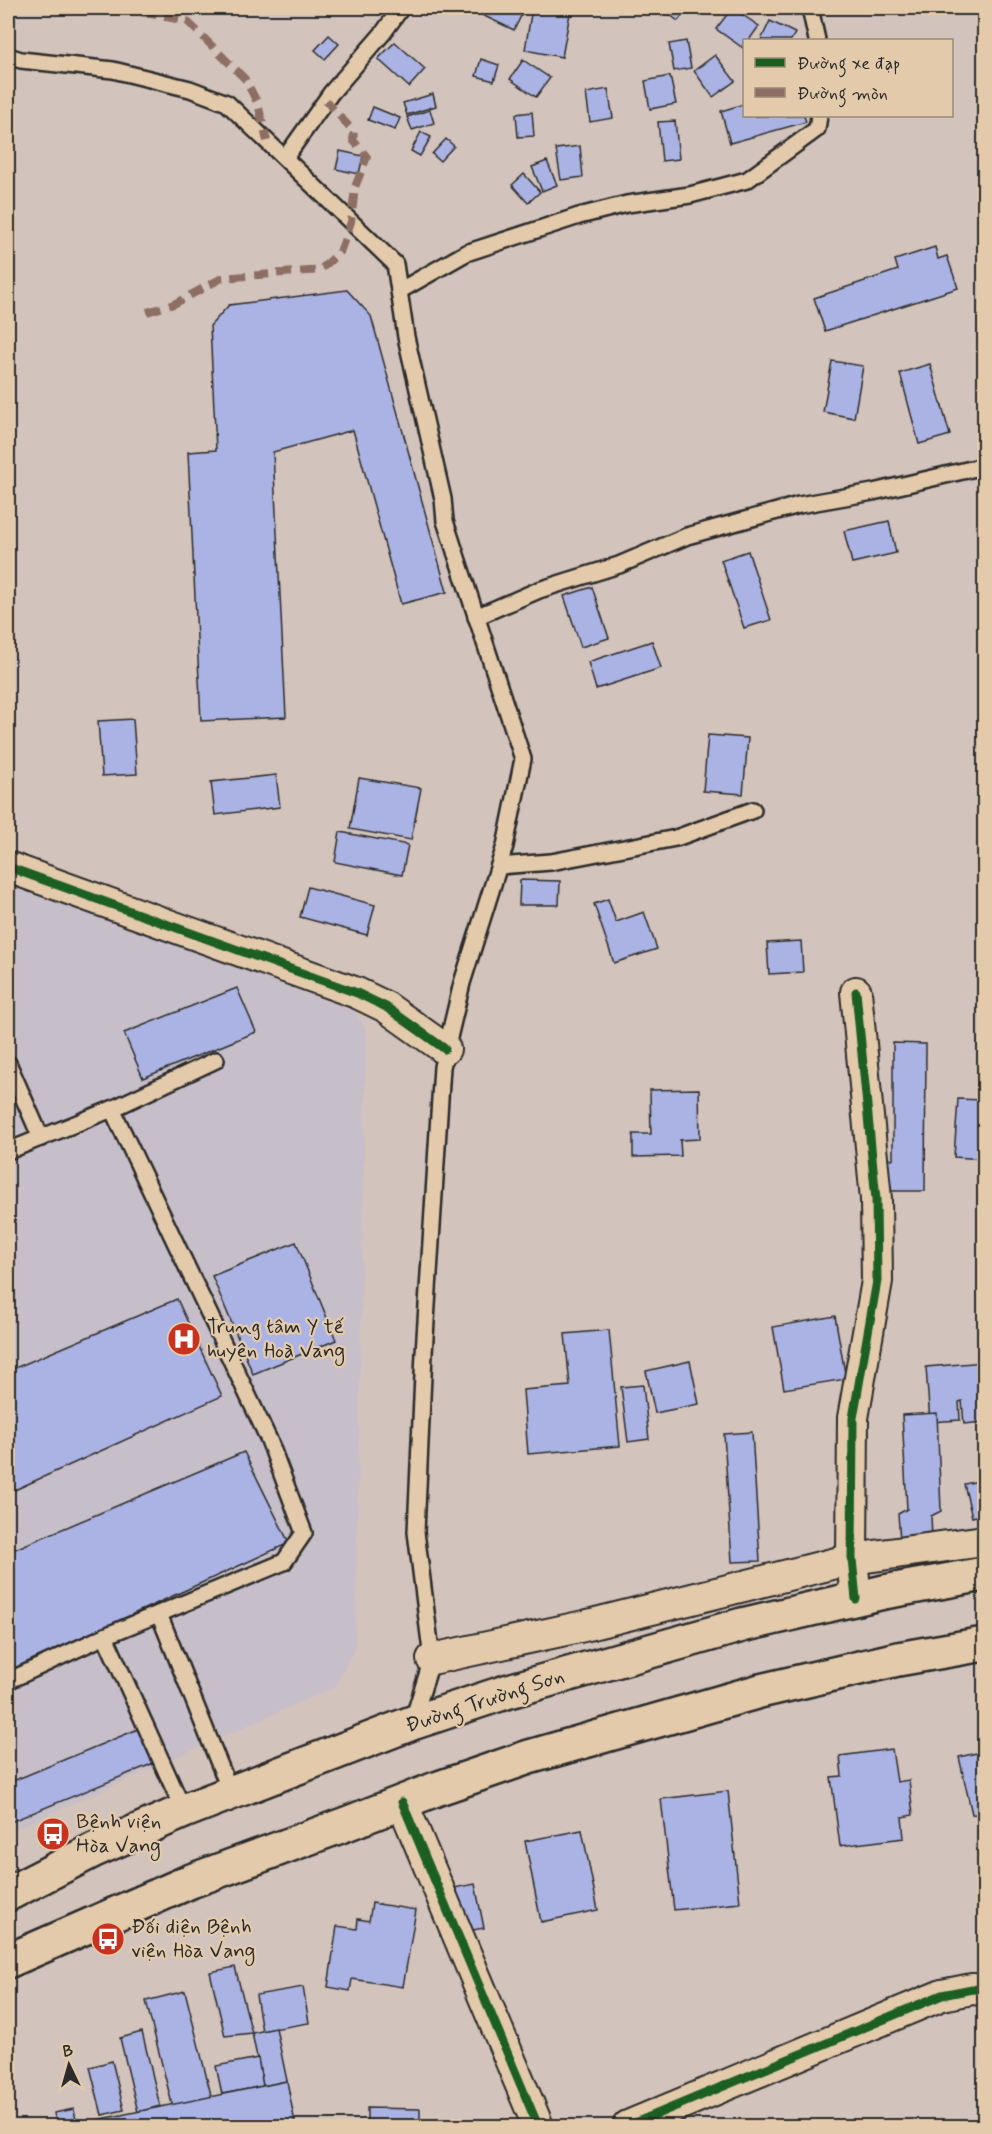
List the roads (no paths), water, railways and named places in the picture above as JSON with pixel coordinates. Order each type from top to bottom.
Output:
[{"type":"highway","name":"Đường Trường Sơn","points":[[8,1894],[94,1850],[184,1810],[412,1723],[509,1691],[742,1624],[884,1592],[984,1574]]},
{"type":"highway","points":[[8,1961],[191,1881],[529,1757],[760,1691],[898,1659],[984,1644]]},
{"type":"street","points":[[8,867],[357,993],[386,1007],[445,1049]]},
{"type":"street","points":[[856,992],[876,1199],[877,1281],[853,1418],[852,1559],[856,1599]]},
{"type":"street","points":[[432,1659],[584,1626],[852,1559],[984,1541]]},
{"type":"street","points":[[402,1802],[538,2127]]},
{"type":"street","points":[[628,2127],[942,1995],[972,1989],[984,1990]]},
{"type":"lane","points":[[285,158],[331,93],[402,8]]},
{"type":"lane","points":[[810,8],[818,39]]},
{"type":"lane","points":[[8,56],[21,60],[113,70],[190,89],[227,103],[394,264],[406,337],[443,499],[445,521],[523,759],[505,846],[462,983],[442,1068],[424,1353],[416,1532],[432,1659],[412,1723]]},
{"type":"lane","points":[[399,291],[466,253],[579,216],[627,204],[690,195],[747,180],[817,129],[819,117]]},
{"type":"lane","points":[[476,617],[539,590],[619,565],[687,536],[799,505],[873,492],[984,466]]},
{"type":"lane","points":[[499,866],[551,862],[676,838],[753,810]]},
{"type":"lane","points":[[8,1151],[112,1109],[216,1060]]},
{"type":"lane","points":[[8,1063],[42,1138]]},
{"type":"lane","points":[[8,1681],[105,1636],[284,1562],[304,1533],[269,1440],[112,1109]]},
{"type":"lane","points":[[159,1614],[231,1793]]},
{"type":"lane","points":[[105,1636],[184,1810]]},
{"type":"place","name":"Trung tâm Y tế huyện Hoà Vang","points":[[184,1339]]},
{"type":"place","name":"Bệnh viện Hòa Vang","points":[[53,1834]]},
{"type":"place","name":"Đối diện Bệnh viện Hòa Vang","points":[[108,1939]]}]
